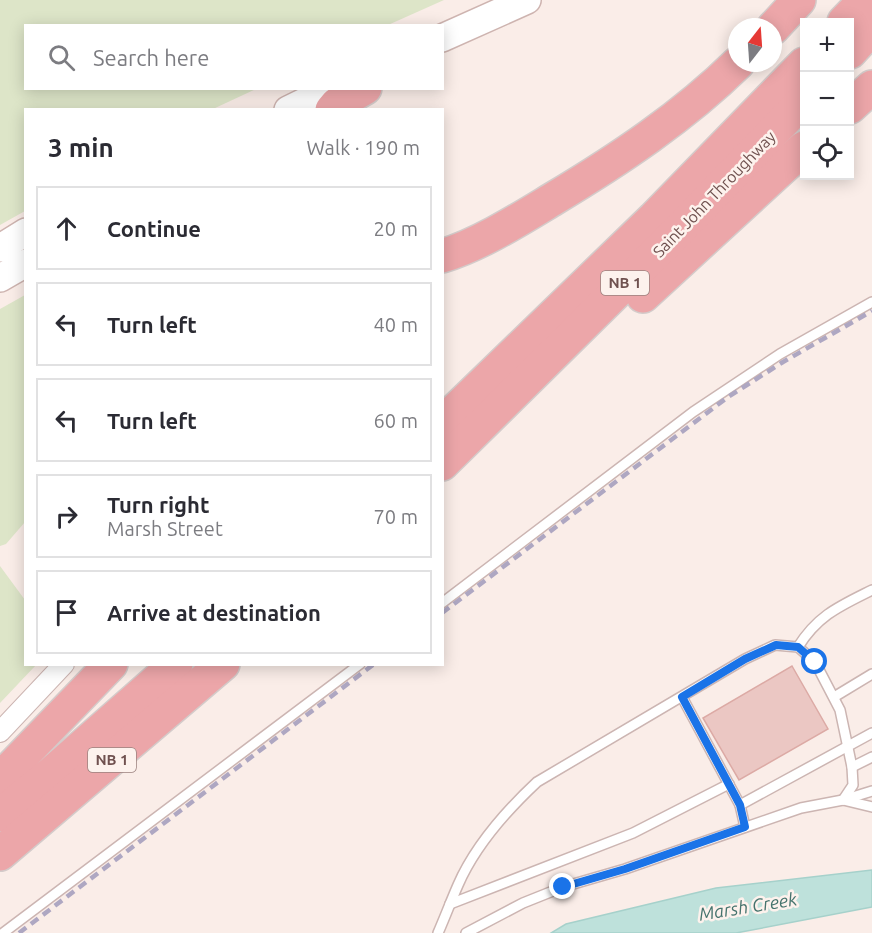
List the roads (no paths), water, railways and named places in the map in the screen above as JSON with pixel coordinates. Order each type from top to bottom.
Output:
[{"type":"highway","points":[[782,18],[799,0]]},
{"type":"highway","points":[[847,18],[865,0]]},
{"type":"highway","points":[[854,47],[872,28]]},
{"type":"highway","name":"Saint John Throughway","points":[[444,421],[654,218],[800,68]]},
{"type":"highway","points":[[444,255],[513,224],[582,182],[668,124],[728,72]]},
{"type":"highway","points":[[854,103],[872,87]]},
{"type":"highway","points":[[334,108],[362,90]]},
{"type":"highway","name":"Saint John Throughway","points":[[444,462],[672,237],[800,104]]},
{"type":"highway","points":[[444,469],[572,360],[800,152]]},
{"type":"highway","points":[[0,779],[109,666]]},
{"type":"highway","name":"NB 1","points":[[0,815],[53,772],[174,666]]},
{"type":"highway","name":"NB 1","points":[[0,854],[221,666]]},
{"type":"main road","points":[[444,37],[527,0]]},
{"type":"main road","points":[[292,108],[329,90]]},
{"type":"main road","points":[[0,248],[24,233]]},
{"type":"main road","points":[[0,278],[24,264]]},
{"type":"street","points":[[0,732],[62,666]]},
{"type":"lane","points":[[444,601],[693,412],[780,354],[872,302]]},
{"type":"lane","points":[[798,647],[809,629],[835,608],[872,590]]},
{"type":"lane","points":[[438,933],[458,884],[480,847],[511,806],[537,782],[745,659],[776,645],[798,647],[815,662],[840,710],[852,768],[852,784],[843,800]]},
{"type":"lane","points":[[3,933],[357,666]]},
{"type":"lane","points":[[834,697],[872,674]]},
{"type":"lane","points":[[682,697],[740,805],[745,827]]},
{"type":"lane","points":[[740,805],[872,733]]},
{"type":"lane","points":[[852,768],[872,757]]},
{"type":"lane","points":[[450,904],[633,833],[729,784]]},
{"type":"lane","points":[[466,933],[523,903],[563,887],[625,869],[801,808],[843,800],[872,791]]},
{"type":"lane","points":[[843,800],[872,807]]},
{"type":"water","name":"Marsh Creek","points":[[872,870],[872,907],[736,933],[551,933],[566,924],[716,888]]},
{"type":"railway","points":[[444,611],[728,397],[783,362],[872,311]]},
{"type":"railway","points":[[19,933],[371,666]]}]
